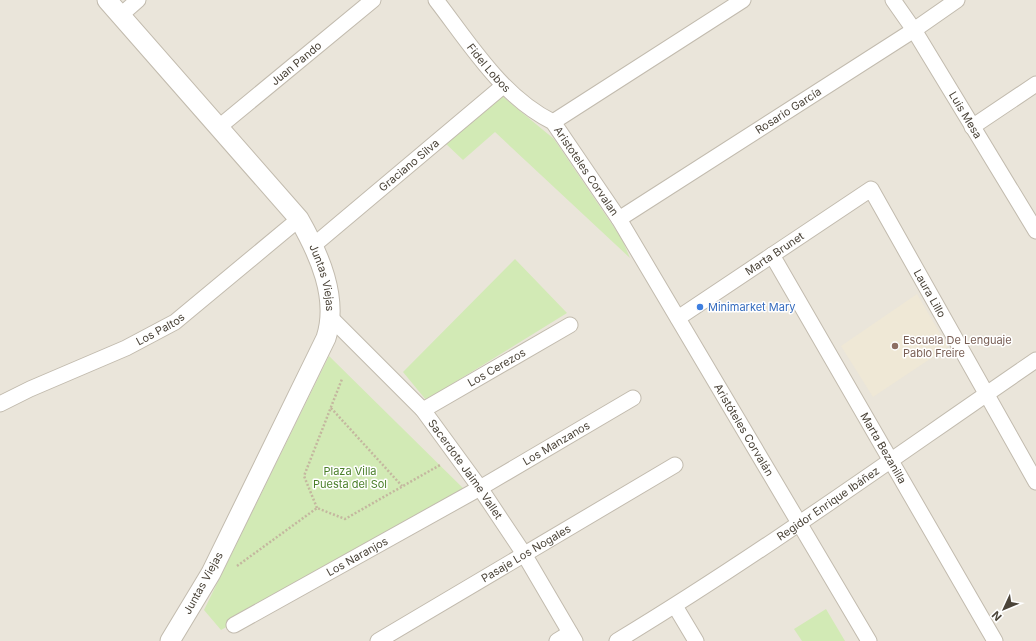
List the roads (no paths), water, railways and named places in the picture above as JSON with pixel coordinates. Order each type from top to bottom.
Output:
[{"type":"street","name":"Juntas Viejas","points":[[107,0],[299,219],[314,244],[326,282],[331,318],[326,338],[211,573],[170,641]]},
{"type":"street","points":[[121,15],[138,0]]},
{"type":"street","name":"Juan Pando","points":[[219,127],[373,0]]},
{"type":"street","name":"Fidel Lobos","points":[[436,0],[503,86],[537,114],[553,122]]},
{"type":"street","points":[[553,122],[743,0]]},
{"type":"street","name":"Luis Mesa","points":[[893,0],[914,30],[972,127],[1034,223]]},
{"type":"street","name":"Rosario García","points":[[619,219],[914,30],[957,0]]},
{"type":"street","points":[[972,127],[1036,84]]},
{"type":"street","name":"Graciano Silva","points":[[314,244],[503,86]]},
{"type":"street","name":"Aristoteles Corvalan","points":[[553,122],[619,219]]},
{"type":"street","name":"Marta Brunet","points":[[678,318],[871,189]]},
{"type":"street","name":"Laura Lillo","points":[[871,189],[1036,482]]},
{"type":"street","name":"Los Paltos","points":[[0,404],[30,389],[126,348],[175,322],[299,219]]},
{"type":"street","name":"Aristóteles Corvalán","points":[[619,219],[798,524],[869,641]]},
{"type":"street","name":"Marta Bezanilla","points":[[772,255],[995,641]]},
{"type":"street","name":"Sacerdote Jaime Vallet","points":[[331,318],[423,410],[480,488],[524,554],[567,638]]},
{"type":"street","name":"Los Cerezos","points":[[423,410],[570,324]]},
{"type":"street","name":"Regidor Enrique Ibáñez","points":[[617,641],[676,606],[1036,360]]},
{"type":"street","name":"Los Manzanos","points":[[480,488],[632,398]]},
{"type":"street","name":"Pasaje Los Nogales","points":[[378,641],[675,465]]},
{"type":"street","name":"Los Naranjos","points":[[234,625],[480,488]]},
{"type":"street","points":[[676,606],[696,641]]},
{"type":"place","name":"Minimarket Mary","points":[[700,307]]},
{"type":"place","name":"Escuela De Lenguaje Pablo Freire","points":[[895,346]]},
{"type":"park label","name":"Plaza Villa Puesta del Sol","points":[[350,477]]}]
